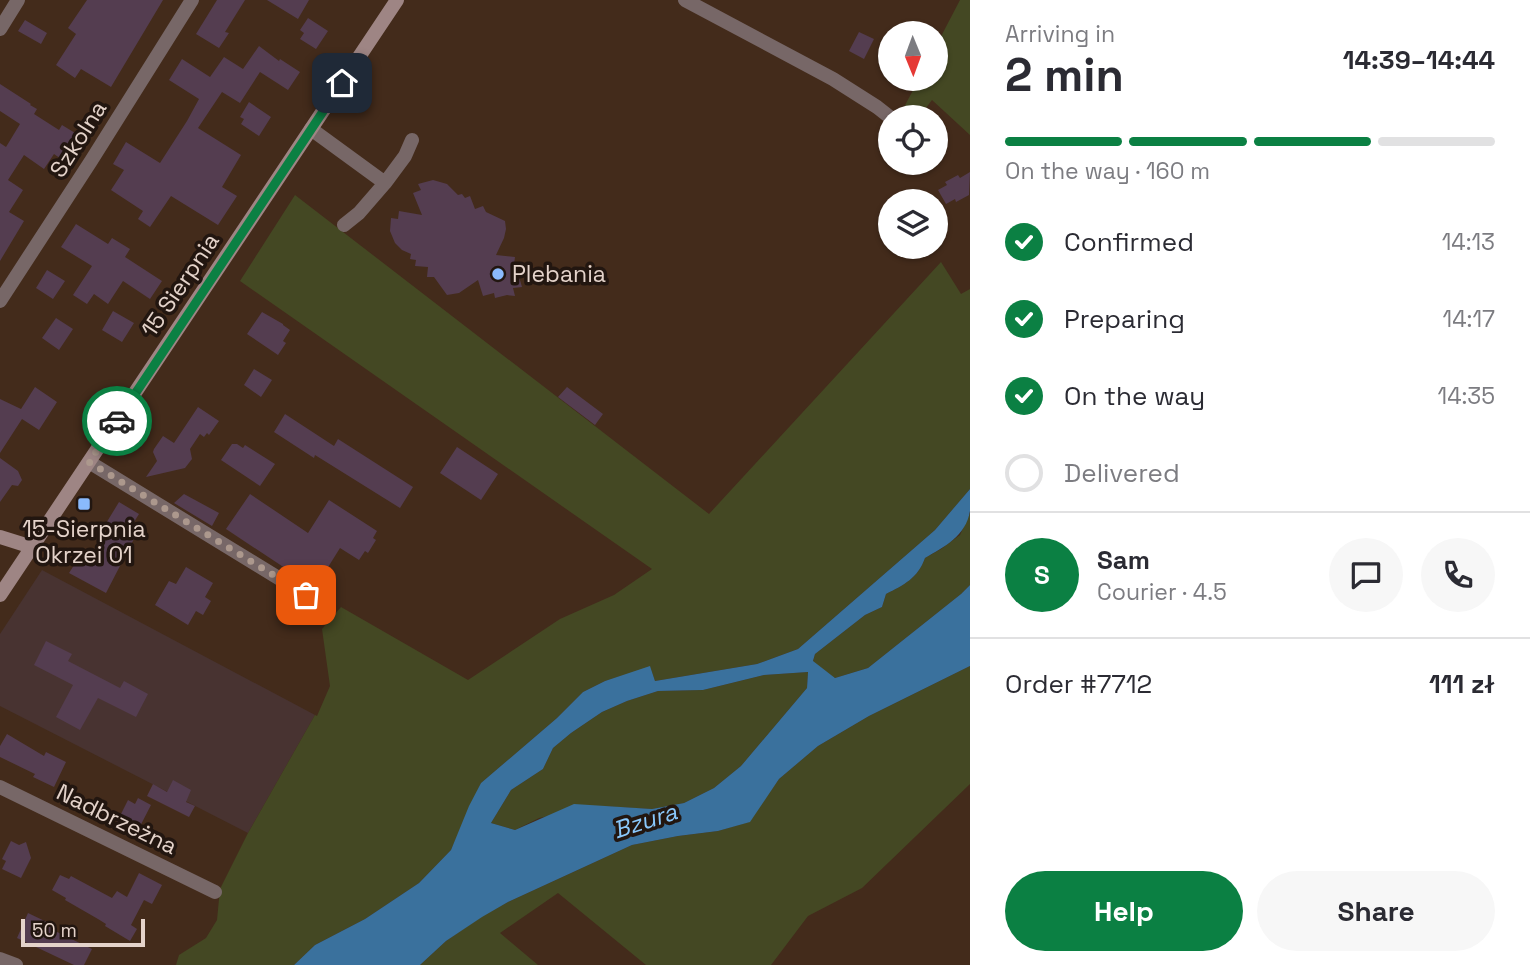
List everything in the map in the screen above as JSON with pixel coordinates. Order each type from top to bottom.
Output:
[{"type":"street","points":[[0,29],[18,0]]},
{"type":"street","name":"Szkolna","points":[[0,301],[192,0]]},
{"type":"street","name":"15 Sierpnia","points":[[0,595],[397,0]]},
{"type":"street","points":[[685,0],[833,79],[878,108]]},
{"type":"street","points":[[311,129],[385,183]]},
{"type":"street","points":[[344,225],[359,213],[385,183],[405,156],[412,140]]},
{"type":"street","points":[[89,462],[329,609]]},
{"type":"street","points":[[0,537],[32,547]]},
{"type":"street","name":"Nadbrzeżna","points":[[0,788],[215,892]]},
{"type":"street","points":[[0,959],[16,965]]},
{"type":"shaded area","points":[[42,570],[315,715],[248,833],[0,706],[0,634]]},
{"type":"green space","points":[[960,0],[970,0],[970,135],[948,115],[948,105],[937,105],[932,100],[928,105],[905,105],[913,91],[948,91],[948,23]]},
{"type":"green space","points":[[295,195],[709,514],[941,262],[961,294],[970,289],[970,489],[935,530],[798,649],[757,664],[655,681],[650,667],[605,681],[583,692],[481,783],[451,850],[419,883],[365,919],[315,945],[294,965],[176,965],[179,955],[206,938],[217,920],[220,889],[248,833],[315,715],[317,716],[330,686],[322,629],[341,607],[468,680],[560,619],[614,595],[652,569],[240,281]]},
{"type":"green space","points":[[970,513],[970,585],[961,594],[868,668],[835,678],[813,662],[815,654],[865,615],[882,607],[886,594],[914,576],[925,558],[960,535]]},
{"type":"green space","points":[[970,666],[970,784],[862,888],[808,916],[771,965],[646,965],[558,893],[500,933],[538,965],[420,965],[446,941],[481,917],[632,845],[718,831],[749,822],[779,779],[818,746],[869,716]]},
{"type":"green space","points":[[808,672],[807,688],[741,766],[714,788],[684,803],[652,809],[600,806],[539,818],[515,830],[491,823],[511,790],[543,769],[553,748],[602,712],[658,691],[703,690],[764,675]]},
{"type":"water","name":"Bzura","points":[[970,489],[968,520],[959,534],[925,558],[910,580],[886,594],[882,607],[865,615],[815,654],[813,661],[835,678],[868,668],[970,585],[970,666],[869,716],[818,746],[779,779],[750,822],[718,831],[632,845],[508,902],[446,941],[420,965],[294,965],[315,945],[365,919],[419,883],[451,850],[481,783],[583,692],[605,681],[650,666],[655,681],[757,664],[798,649],[935,530]],"holes":[[[808,672],[807,688],[741,766],[714,788],[684,803],[652,809],[574,804],[515,830],[491,823],[511,790],[543,769],[553,748],[602,712],[627,701],[658,691],[703,690],[764,675]]]},
{"type":"building","points":[[87,0],[163,0],[111,87],[81,69],[75,78],[56,65],[76,34],[68,28]]},
{"type":"building","points":[[217,0],[245,0],[225,32],[229,33],[219,48],[196,34]]},
{"type":"building","points":[[267,0],[309,0],[298,19]]},
{"type":"building","points":[[308,18],[328,31],[316,49],[300,39],[304,33],[300,30]]},
{"type":"building","points":[[25,20],[47,33],[41,44],[18,31]]},
{"type":"building","points":[[859,32],[874,39],[864,59],[849,51]]},
{"type":"building","points":[[259,46],[300,72],[288,90],[260,72],[240,103],[222,92],[198,128],[241,155],[222,187],[237,196],[218,225],[171,196],[150,227],[138,219],[143,211],[111,190],[124,170],[113,164],[126,142],[160,163],[199,99],[169,80],[182,59],[210,77],[224,57],[243,69]]},
{"type":"building","points":[[0,84],[37,109],[34,114],[59,130],[62,125],[80,136],[64,161],[54,154],[44,169],[24,155],[8,180],[23,190],[9,212],[24,221],[0,261],[0,143],[6,147],[20,124],[0,111]]},
{"type":"building","points":[[249,102],[271,117],[259,136],[241,124],[244,119],[240,117]]},
{"type":"building","points":[[970,172],[969,195],[948,203],[948,189],[940,189],[947,185],[945,182],[958,175],[960,178]]},
{"type":"building","points":[[433,180],[447,184],[458,195],[462,194],[465,198],[470,196],[475,209],[483,206],[486,212],[505,221],[504,238],[496,255],[515,257],[513,272],[517,270],[522,287],[513,288],[515,296],[495,298],[494,293],[483,296],[478,280],[459,293],[447,295],[434,277],[427,277],[428,267],[415,266],[416,260],[410,259],[411,254],[395,243],[390,231],[391,218],[398,219],[399,211],[422,215],[413,193],[421,190],[418,184]]},
{"type":"building","points":[[76,224],[108,244],[112,238],[130,249],[125,257],[162,281],[150,299],[123,281],[108,304],[94,294],[87,304],[73,295],[92,266],[61,247]]},
{"type":"building","points":[[47,270],[65,281],[53,299],[36,288]]},
{"type":"building","points":[[113,311],[134,323],[122,342],[102,330]]},
{"type":"building","points":[[262,312],[290,330],[278,355],[247,334]]},
{"type":"building","points":[[56,318],[73,329],[59,350],[42,338]]},
{"type":"building","points":[[254,369],[272,380],[261,397],[244,385]]},
{"type":"building","points":[[35,387],[57,402],[39,430],[22,419],[0,453],[0,399],[21,409]]},
{"type":"building","points":[[567,387],[603,414],[595,425],[558,397]]},
{"type":"building","points":[[198,407],[219,421],[209,435],[207,433],[204,437],[200,434],[190,449],[192,459],[185,468],[146,477],[157,461],[153,452],[163,436],[174,443]]},
{"type":"building","points":[[285,414],[334,446],[338,439],[413,487],[400,508],[274,432]]},
{"type":"building","points":[[232,444],[243,448],[245,445],[275,464],[260,486],[221,460]]},
{"type":"building","points":[[457,447],[498,474],[481,500],[440,473]]},
{"type":"building","points":[[0,458],[18,471],[22,480],[18,486],[12,485],[0,502]]},
{"type":"building","points":[[184,494],[219,513],[212,526],[174,503]]},
{"type":"building","points":[[250,494],[308,533],[329,500],[377,531],[373,538],[376,540],[368,553],[365,551],[359,560],[340,548],[315,588],[226,529]]},
{"type":"building","points":[[119,502],[139,514],[129,530],[136,535],[106,593],[69,573],[78,559],[84,563],[91,549],[97,553],[112,528],[105,525]]},
{"type":"building","points":[[186,567],[213,583],[205,597],[211,601],[203,615],[196,611],[188,625],[155,605],[169,581],[176,584]]},
{"type":"building","points":[[46,641],[72,654],[68,661],[120,688],[124,681],[148,694],[136,717],[98,698],[80,730],[56,717],[73,685],[34,665]]},
{"type":"building","points":[[7,734],[44,756],[46,752],[66,762],[54,787],[33,777],[35,774],[0,757],[0,746]]},
{"type":"building","points":[[173,780],[191,790],[186,802],[195,806],[189,817],[147,796],[153,784],[167,792]]},
{"type":"building","points":[[138,798],[151,805],[134,838],[114,828],[128,800],[135,804]]},
{"type":"building","points":[[11,841],[19,845],[26,842],[31,858],[21,878],[2,869],[6,861],[2,859]]},
{"type":"building","points":[[139,873],[162,885],[152,904],[144,900],[131,925],[137,929],[130,941],[52,890],[60,875],[69,879],[71,876],[112,898],[117,891],[127,897]]},
{"type":"building","points":[[28,913],[53,925],[51,929],[92,949],[84,965],[74,965],[17,938]]},
{"type":"way so far","points":[[117,421],[89,462],[306,595]]},
{"type":"place","name":"Plebania","points":[[498,274]]},
{"type":"place","name":"15-Sierpnia Okrzei 01","points":[[84,504]]},
{"type":"route","points":[[117,421],[342,83]]}]
